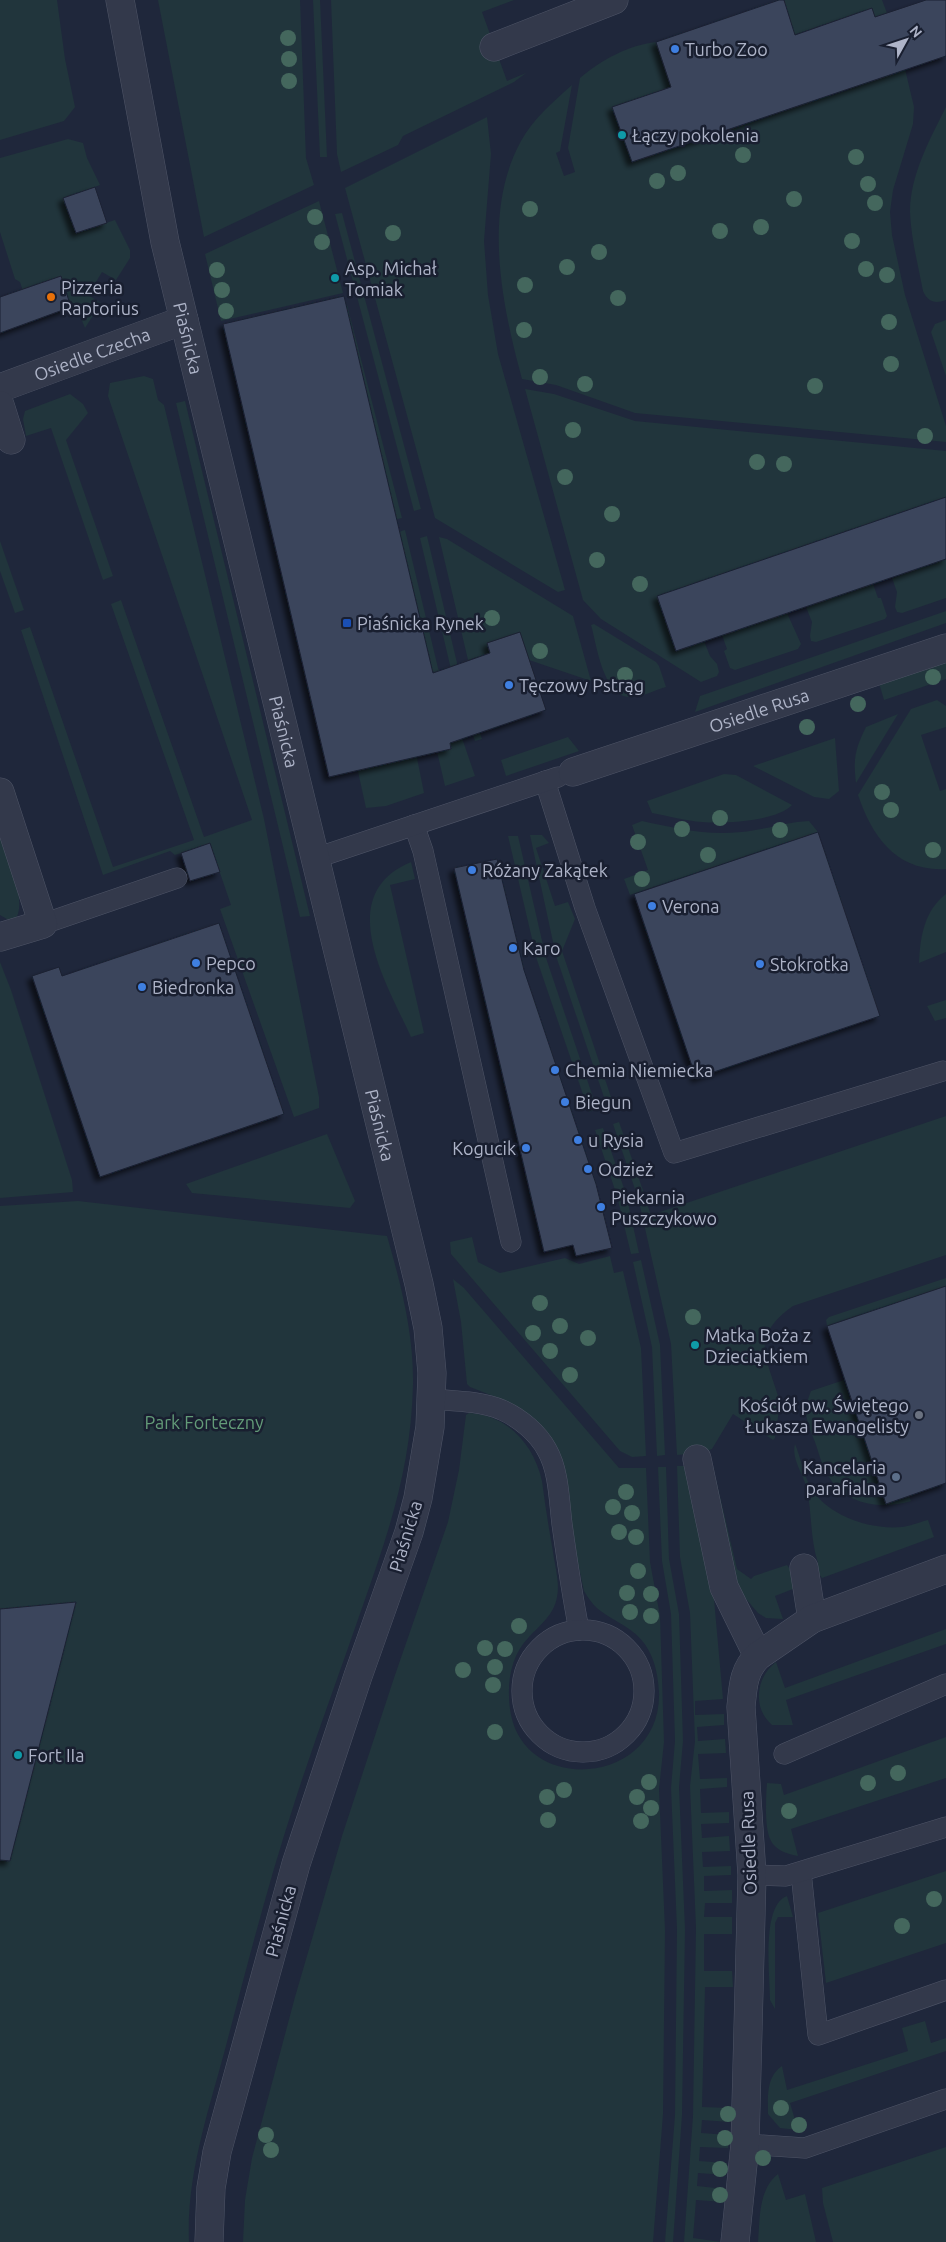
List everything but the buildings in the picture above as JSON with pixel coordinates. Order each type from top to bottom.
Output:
[{"type":"street","name":"Piaśnicka","points":[[120,0],[165,242],[419,1284],[428,1328],[432,1373],[425,1462],[409,1532],[358,1676],[296,1864],[228,2108],[211,2188],[209,2242]]},
{"type":"street","points":[[494,47],[614,0]]},
{"type":"street","name":"Osiedle Czecha","points":[[0,388],[184,320]]},
{"type":"street","points":[[0,405],[11,440]]},
{"type":"street","name":"Osiedle Rusa","points":[[573,772],[946,648]]},
{"type":"street","points":[[0,792],[43,924],[0,936]]},
{"type":"street","points":[[697,1459],[724,1587],[758,1656]]},
{"type":"street","points":[[804,1568],[812,1619]]},
{"type":"street","name":"Osiedle Rusa","points":[[735,2242],[745,2144],[752,1876],[741,1707],[743,1679],[751,1663],[758,1656],[812,1619],[946,1568]]},
{"type":"lane","points":[[316,858],[573,772]]},
{"type":"lane","points":[[545,781],[585,908],[674,1153],[943,1071]]},
{"type":"lane","points":[[414,825],[423,851],[511,1242]]},
{"type":"lane","points":[[43,924],[177,878]]},
{"type":"lane","points":[[431,1399],[476,1403],[504,1410],[528,1427],[544,1444],[555,1472],[570,1583],[579,1630]]},
{"type":"lane","points":[[579,1630],[597,1631],[614,1637],[628,1649],[638,1664],[644,1681],[645,1697],[641,1712],[634,1726],[610,1746],[596,1751],[577,1752],[568,1750],[544,1738],[532,1724],[524,1707],[522,1689],[525,1672],[533,1655],[546,1642],[561,1633],[579,1630]]},
{"type":"lane","points":[[784,1754],[946,1684]]},
{"type":"lane","points":[[752,1876],[786,1876],[946,1827]]},
{"type":"lane","points":[[801,1872],[818,2035],[946,1990]]},
{"type":"lane","points":[[745,2144],[805,2148],[946,2099]]},
{"type":"green space","points":[[0,0],[57,0],[65,59],[75,107],[64,121],[0,140]]},
{"type":"green space","points":[[158,0],[300,0],[306,158],[314,185],[204,237]]},
{"type":"green space","points":[[313,0],[320,0],[327,157],[320,157]]},
{"type":"green space","points":[[331,0],[514,0],[482,12],[507,81],[526,73],[514,82],[403,136],[398,145],[341,172],[337,154]]},
{"type":"green space","points":[[784,0],[882,0],[887,13],[875,17],[872,8],[776,41],[774,33],[792,26]]},
{"type":"green space","points":[[656,42],[665,70],[691,80],[613,107],[632,162],[905,69],[914,107],[913,124],[893,190],[890,212],[892,235],[905,295],[946,426],[946,442],[635,413],[556,385],[522,379],[508,321],[499,259],[499,228],[502,198],[509,169],[521,141],[532,125],[572,85],[560,151],[556,153],[564,176],[575,172],[568,148],[580,78],[616,54],[636,46]]},
{"type":"green space","points":[[946,107],[946,300],[935,302],[927,298],[923,291],[913,242],[910,212],[913,184],[917,171]]},
{"type":"green space","points":[[487,117],[491,154],[484,241],[488,295],[498,354],[565,590],[558,592],[435,518],[345,188]]},
{"type":"green space","points":[[68,139],[83,143],[87,158],[100,185],[64,198],[75,233],[115,220],[130,250],[130,258],[116,280],[102,272],[88,295],[101,303],[85,328],[76,306],[71,307],[60,276],[30,287],[32,318],[20,282],[15,279],[0,232],[0,158]]},
{"type":"green space","points":[[319,201],[343,293],[221,321],[205,254]]},
{"type":"green space","points":[[342,213],[421,509],[414,511],[335,214]]},
{"type":"green space","points":[[347,305],[402,518],[383,522],[334,308]]},
{"type":"green space","points":[[946,320],[946,376],[931,332],[935,324]]},
{"type":"green space","points":[[144,376],[153,379],[158,400],[164,405],[264,819],[319,1097],[319,1108],[294,1117],[220,909],[231,905],[210,844],[175,855],[170,851],[103,875],[21,630],[30,627],[113,867],[194,840],[111,604],[121,600],[204,837],[252,820],[108,396],[110,383]]},
{"type":"green space","points":[[525,389],[554,394],[635,421],[946,451],[946,497],[658,596],[704,641],[710,656],[717,664],[719,672],[717,676],[701,682],[601,619],[583,600]]},
{"type":"green space","points":[[70,394],[83,404],[88,413],[66,440],[113,576],[103,580],[51,428],[26,436],[23,419],[25,411]]},
{"type":"green space","points":[[185,401],[310,916],[300,917],[176,403]]},
{"type":"green space","points":[[405,530],[438,668],[475,776],[445,786],[387,535]]},
{"type":"green space","points":[[427,536],[457,663],[482,739],[475,741],[450,665],[420,538]]},
{"type":"green space","points":[[439,537],[447,539],[573,616],[591,681],[529,660],[520,632],[487,643],[490,653],[468,660]]},
{"type":"green space","points":[[0,541],[24,610],[15,613],[0,571]]},
{"type":"green space","points":[[946,559],[946,598],[902,613],[897,612],[895,607],[897,592],[892,578]]},
{"type":"green space","points":[[873,584],[878,598],[881,598],[887,616],[885,619],[816,642],[811,641],[812,622],[806,607]]},
{"type":"green space","points":[[946,611],[946,623],[695,712],[700,696]]},
{"type":"green space","points":[[787,613],[801,644],[798,649],[735,670],[730,668],[724,651],[727,649],[722,635]]},
{"type":"green space","points":[[594,624],[656,662],[666,687],[636,697],[622,695],[614,689],[608,680],[599,657],[591,625]]},
{"type":"green space","points":[[946,661],[946,679],[884,700],[879,683]]},
{"type":"green space","points":[[937,700],[946,706],[946,727],[921,735],[940,791],[946,789],[946,869],[928,868],[913,864],[900,858],[888,848],[871,824],[858,795],[911,709]]},
{"type":"green space","points":[[898,714],[856,783],[856,754],[866,727]]},
{"type":"green space","points":[[568,737],[579,751],[506,776],[501,760]]},
{"type":"green space","points":[[835,738],[839,791],[829,799],[814,797],[753,766]]},
{"type":"green space","points":[[416,753],[424,793],[386,806],[366,808],[357,767]]},
{"type":"green space","points":[[724,774],[736,775],[792,805],[775,815],[737,822],[684,820],[652,813],[647,801]]},
{"type":"green space","points":[[642,821],[691,831],[728,833],[809,821],[818,832],[630,895],[624,879],[648,870],[632,825]]},
{"type":"green space","points":[[0,834],[19,894],[17,916],[12,922],[0,915]]},
{"type":"green space","points":[[530,835],[542,835],[549,843],[536,848],[555,906],[568,902],[575,919],[562,951],[613,1103],[607,1106],[556,956]]},
{"type":"green space","points":[[508,836],[518,836],[546,958],[597,1109],[589,1112],[537,960]]},
{"type":"green space","points":[[411,862],[415,879],[390,885],[424,1033],[411,1037],[380,967],[372,942],[370,918],[374,896],[387,877]]},
{"type":"green space","points":[[946,894],[946,952],[919,963],[922,934],[928,916]]},
{"type":"green space","points":[[0,962],[11,990],[72,1180],[73,1192],[0,1198]]},
{"type":"green space","points":[[946,1000],[946,1018],[935,1021],[927,1006]]},
{"type":"green space","points":[[946,1116],[946,1255],[793,1306],[771,1327],[766,1337],[766,1358],[779,1401],[775,1438],[773,1440],[733,1414],[712,1449],[709,1450],[737,1569],[751,1579],[754,1576],[787,1565],[792,1573],[794,1579],[793,1589],[775,1596],[783,1619],[766,1618],[758,1613],[734,1585],[702,1453],[677,1455],[671,1344],[640,1206],[647,1204],[651,1215]]},
{"type":"green space","points":[[619,1122],[645,1196],[638,1198],[613,1124]]},
{"type":"green space","points":[[603,1128],[626,1194],[639,1253],[631,1254],[617,1196],[595,1130]]},
{"type":"green space","points":[[327,1134],[355,1201],[350,1208],[192,1193],[186,1184]]},
{"type":"green space","name":"Park Forteczny","points":[[78,1201],[387,1236],[402,1291],[411,1347],[413,1385],[411,1415],[408,1444],[397,1499],[372,1580],[295,1801],[259,1921],[200,2141],[191,2191],[189,2242],[0,2242],[0,1206]]},
{"type":"green space","points":[[472,1237],[478,1262],[500,1273],[565,1258],[579,1264],[610,1256],[614,1273],[623,1271],[641,1348],[646,1456],[632,1457],[620,1451],[451,1254],[450,1242]]},
{"type":"green space","points":[[641,1260],[660,1345],[665,1455],[657,1456],[652,1347],[633,1262]]},
{"type":"green space","points":[[946,1278],[946,1286],[827,1326],[826,1320],[829,1317]]},
{"type":"green space","points":[[453,1279],[464,1288],[619,1468],[646,1468],[650,1562],[660,1616],[664,1742],[659,1789],[665,1930],[663,2114],[653,2242],[243,2242],[245,2200],[252,2158],[295,1997],[342,1836],[448,1522],[459,1470],[466,1415],[469,1413],[496,1419],[517,1434],[533,1455],[542,1481],[558,1592],[553,1609],[522,1645],[513,1663],[509,1684],[511,1715],[522,1741],[542,1759],[566,1768],[592,1769],[618,1761],[640,1746],[654,1723],[659,1692],[656,1671],[649,1651],[633,1632],[596,1607],[584,1591],[552,1441],[536,1422],[516,1407],[467,1384],[461,1322]]},
{"type":"green space","points":[[844,1380],[886,1503],[909,1496],[911,1501],[888,1505],[866,1503],[845,1494],[836,1486],[827,1473],[808,1422],[806,1411],[808,1399],[811,1391]]},
{"type":"green space","points":[[795,1444],[810,1486],[830,1508],[853,1520],[878,1526],[902,1527],[928,1520],[934,1537],[822,1578],[812,1565],[818,1563],[807,1489],[796,1461]]},
{"type":"green space","points":[[677,1466],[690,1466],[713,1588],[723,1699],[695,1701],[695,1715],[724,1714],[724,1725],[697,1727],[698,1741],[725,1739],[726,1753],[698,1754],[700,1779],[727,1778],[727,1787],[700,1789],[701,1813],[729,1812],[729,1823],[701,1824],[702,1838],[729,1836],[730,1851],[702,1852],[703,1867],[731,1866],[731,1875],[704,1876],[704,1891],[732,1890],[732,1903],[705,1903],[704,1917],[732,1917],[732,1934],[704,1934],[704,1971],[732,1971],[733,1987],[705,1987],[702,2107],[730,2108],[730,2122],[702,2120],[701,2133],[729,2135],[728,2148],[700,2147],[699,2161],[727,2163],[726,2175],[698,2173],[697,2186],[725,2189],[724,2202],[696,2200],[693,2238],[721,2242],[684,2242],[693,2116],[696,1928],[690,1786],[695,1741],[690,1613],[680,1557]]},
{"type":"green space","points":[[658,1467],[666,1467],[669,1559],[679,1614],[683,1741],[679,1787],[685,1929],[682,2115],[673,2242],[665,2242],[675,2115],[677,1929],[671,1788],[675,1741],[671,1614],[662,1561]]},
{"type":"green space","points":[[946,1629],[946,1644],[786,1700],[793,1725],[772,1725],[761,1710],[759,1693],[761,1684],[769,1668],[776,1662],[785,1688]]},
{"type":"green space","points":[[946,1737],[946,1778],[791,1829],[798,1856],[782,1851],[772,1843],[767,1823],[767,1783],[781,1784],[784,1795]]},
{"type":"green space","points":[[946,1871],[946,1943],[826,1983],[818,1913]]},
{"type":"green space","points":[[787,1896],[793,1917],[778,1917],[775,1923],[775,2009],[770,2000],[770,1927],[773,1913],[779,1902]]},
{"type":"green space","points":[[925,2021],[931,2043],[946,2038],[946,2051],[790,2103],[798,2130],[780,2128],[768,2114],[769,2088],[773,2076],[782,2066],[787,2090],[908,2051],[902,2028]]},
{"type":"green space","points":[[946,2147],[946,2242],[833,2242],[823,2203],[822,2188]]},
{"type":"green space","points":[[778,2174],[786,2200],[805,2194],[816,2242],[758,2242],[763,2196],[771,2181]]},
{"type":"place","name":"Turbo Zoo","points":[[675,49]]},
{"type":"place","name":"Łączy pokolenia","points":[[622,135]]},
{"type":"place","name":"Asp. Michał Tomiak","points":[[335,278]]},
{"type":"place","name":"Pizzeria Raptorius","points":[[51,297]]},
{"type":"place","name":"Piaśnicka Rynek","points":[[347,623]]},
{"type":"place","name":"Tęczowy Pstrąg","points":[[509,685]]},
{"type":"place","name":"Różany Zakątek","points":[[472,870]]},
{"type":"place","name":"Verona","points":[[652,906]]},
{"type":"place","name":"Karo","points":[[513,948]]},
{"type":"place","name":"Pepco","points":[[196,963]]},
{"type":"place","name":"Stokrotka","points":[[760,964]]},
{"type":"place","name":"Biedronka","points":[[142,987]]},
{"type":"place","name":"Chemia Niemiecka","points":[[555,1070]]},
{"type":"place","name":"Biegun","points":[[565,1102]]},
{"type":"place","name":"u Rysia","points":[[578,1140]]},
{"type":"place","name":"Kogucik","points":[[526,1148]]},
{"type":"place","name":"Odzież","points":[[588,1169]]},
{"type":"place","name":"Piekarnia Puszczykowo","points":[[601,1207]]},
{"type":"place","name":"Matka Boża z Dzieciątkiem","points":[[695,1345]]},
{"type":"place","name":"Kościół pw. Świętego Łukasza Ewangelisty","points":[[919,1415]]},
{"type":"place","name":"Kancelaria parafialna","points":[[896,1477]]},
{"type":"place","name":"Fort IIa","points":[[18,1755]]}]
